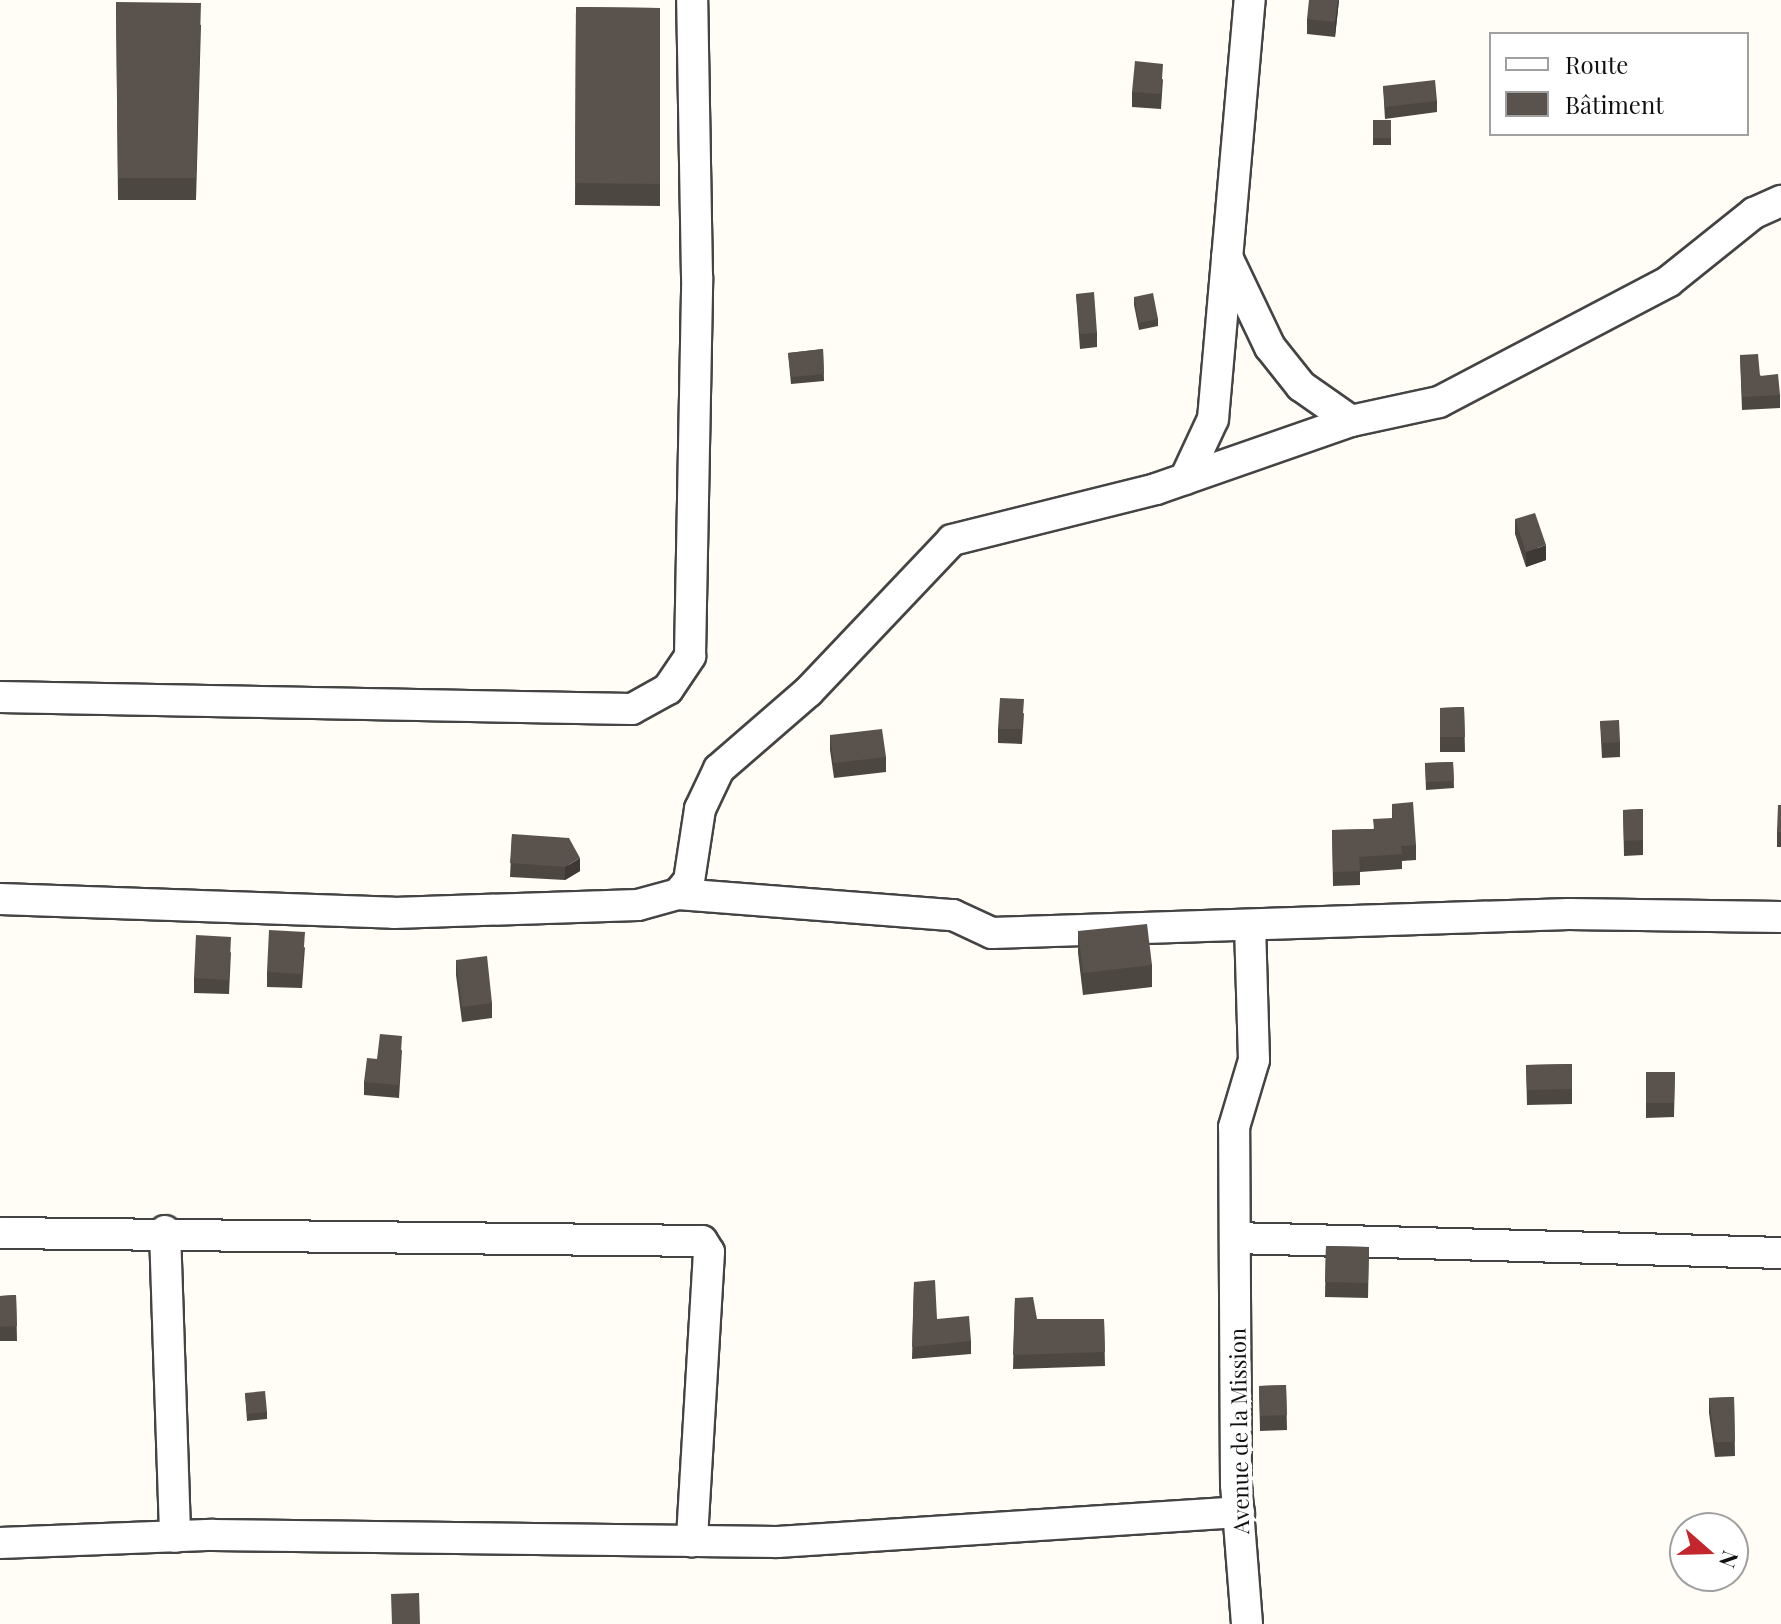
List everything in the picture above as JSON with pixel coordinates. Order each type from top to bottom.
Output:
[{"type":"street","points":[[0,697],[632,709],[668,689],[690,656],[697,277],[692,0]]},
{"type":"street","points":[[1185,479],[1209,439],[1250,0]]},
{"type":"street","points":[[678,894],[689,881],[700,809],[719,769],[808,692],[952,540],[1185,479],[1351,421],[1439,402],[1669,281],[1754,213],[1781,201]]},
{"type":"street","points":[[1225,252],[1270,347],[1301,386],[1351,421]]},
{"type":"street","points":[[0,899],[394,913],[638,905],[678,894],[953,915],[992,933],[1250,928],[1569,914],[1781,917]]},
{"type":"street","name":"Avenue de la Mission","points":[[1247,1624],[1239,1512],[1234,1127],[1254,1060],[1250,928]]},
{"type":"street","points":[[165,1231],[175,1537]]},
{"type":"street","points":[[0,1233],[165,1231],[702,1241],[709,1252],[692,1542]]},
{"type":"street","points":[[1235,1238],[1781,1253]]},
{"type":"street","points":[[0,1543],[175,1537],[692,1542],[1239,1512]]},
{"type":"building","points":[[1309,0],[1338,0],[1335,22],[1307,19]]},
{"type":"building","points":[[116,2],[201,3],[196,178],[118,178]]},
{"type":"building","points":[[576,7],[660,8],[660,184],[575,183]]},
{"type":"building","points":[[1135,61],[1163,64],[1161,94],[1132,92]]},
{"type":"building","points":[[1435,80],[1437,101],[1385,107],[1383,86]]},
{"type":"building","points":[[1373,120],[1391,120],[1391,138],[1373,138]]},
{"type":"building","points":[[1094,292],[1097,333],[1080,334],[1076,294]]},
{"type":"building","points":[[1153,293],[1158,319],[1139,323],[1134,297]]},
{"type":"building","points":[[823,349],[824,374],[791,377],[788,353]]},
{"type":"building","points":[[1758,354],[1760,376],[1778,374],[1780,395],[1742,397],[1740,355]]},
{"type":"building","points":[[1535,513],[1546,545],[1526,552],[1515,519]]},
{"type":"building","points":[[1000,698],[1024,699],[1022,729],[998,729]]},
{"type":"building","points":[[1464,707],[1465,737],[1440,737],[1440,708]]},
{"type":"building","points":[[1619,720],[1620,742],[1602,743],[1600,721]]},
{"type":"building","points":[[882,729],[886,757],[834,763],[830,735]]},
{"type":"building","points":[[1453,762],[1454,781],[1426,782],[1425,763]]},
{"type":"building","points":[[1413,802],[1416,845],[1401,846],[1402,854],[1359,857],[1360,871],[1333,872],[1332,830],[1374,829],[1373,819],[1393,818],[1392,804]]},
{"type":"building","points":[[1778,805],[1781,805],[1781,832],[1777,832]]},
{"type":"building","points":[[1643,809],[1643,840],[1624,841],[1623,810]]},
{"type":"building","points":[[512,834],[569,838],[580,858],[565,867],[510,863]]},
{"type":"building","points":[[1147,924],[1152,965],[1083,973],[1078,931]]},
{"type":"building","points":[[269,930],[305,932],[302,974],[267,972]]},
{"type":"building","points":[[196,935],[231,937],[229,980],[194,978]]},
{"type":"building","points":[[487,956],[492,1003],[462,1007],[456,960]]},
{"type":"building","points":[[380,1034],[402,1036],[399,1085],[364,1082],[367,1058],[377,1059]]},
{"type":"building","points":[[1572,1064],[1572,1089],[1527,1090],[1526,1065]]},
{"type":"building","points":[[1646,1072],[1675,1072],[1674,1103],[1646,1103]]},
{"type":"building","points":[[1326,1246],[1369,1247],[1368,1283],[1325,1282]]},
{"type":"building","points":[[935,1280],[937,1319],[969,1316],[971,1341],[912,1347],[914,1282]]},
{"type":"building","points":[[16,1295],[17,1326],[0,1327],[0,1296]]},
{"type":"building","points":[[1033,1297],[1037,1319],[1104,1319],[1105,1352],[1013,1355],[1015,1298]]},
{"type":"building","points":[[1286,1385],[1287,1415],[1260,1416],[1259,1386]]},
{"type":"building","points":[[265,1391],[267,1412],[247,1414],[245,1393]]},
{"type":"building","points":[[1734,1397],[1735,1442],[1715,1442],[1709,1398]]},
{"type":"building","points":[[419,1593],[420,1624],[392,1624],[391,1594]]}]
